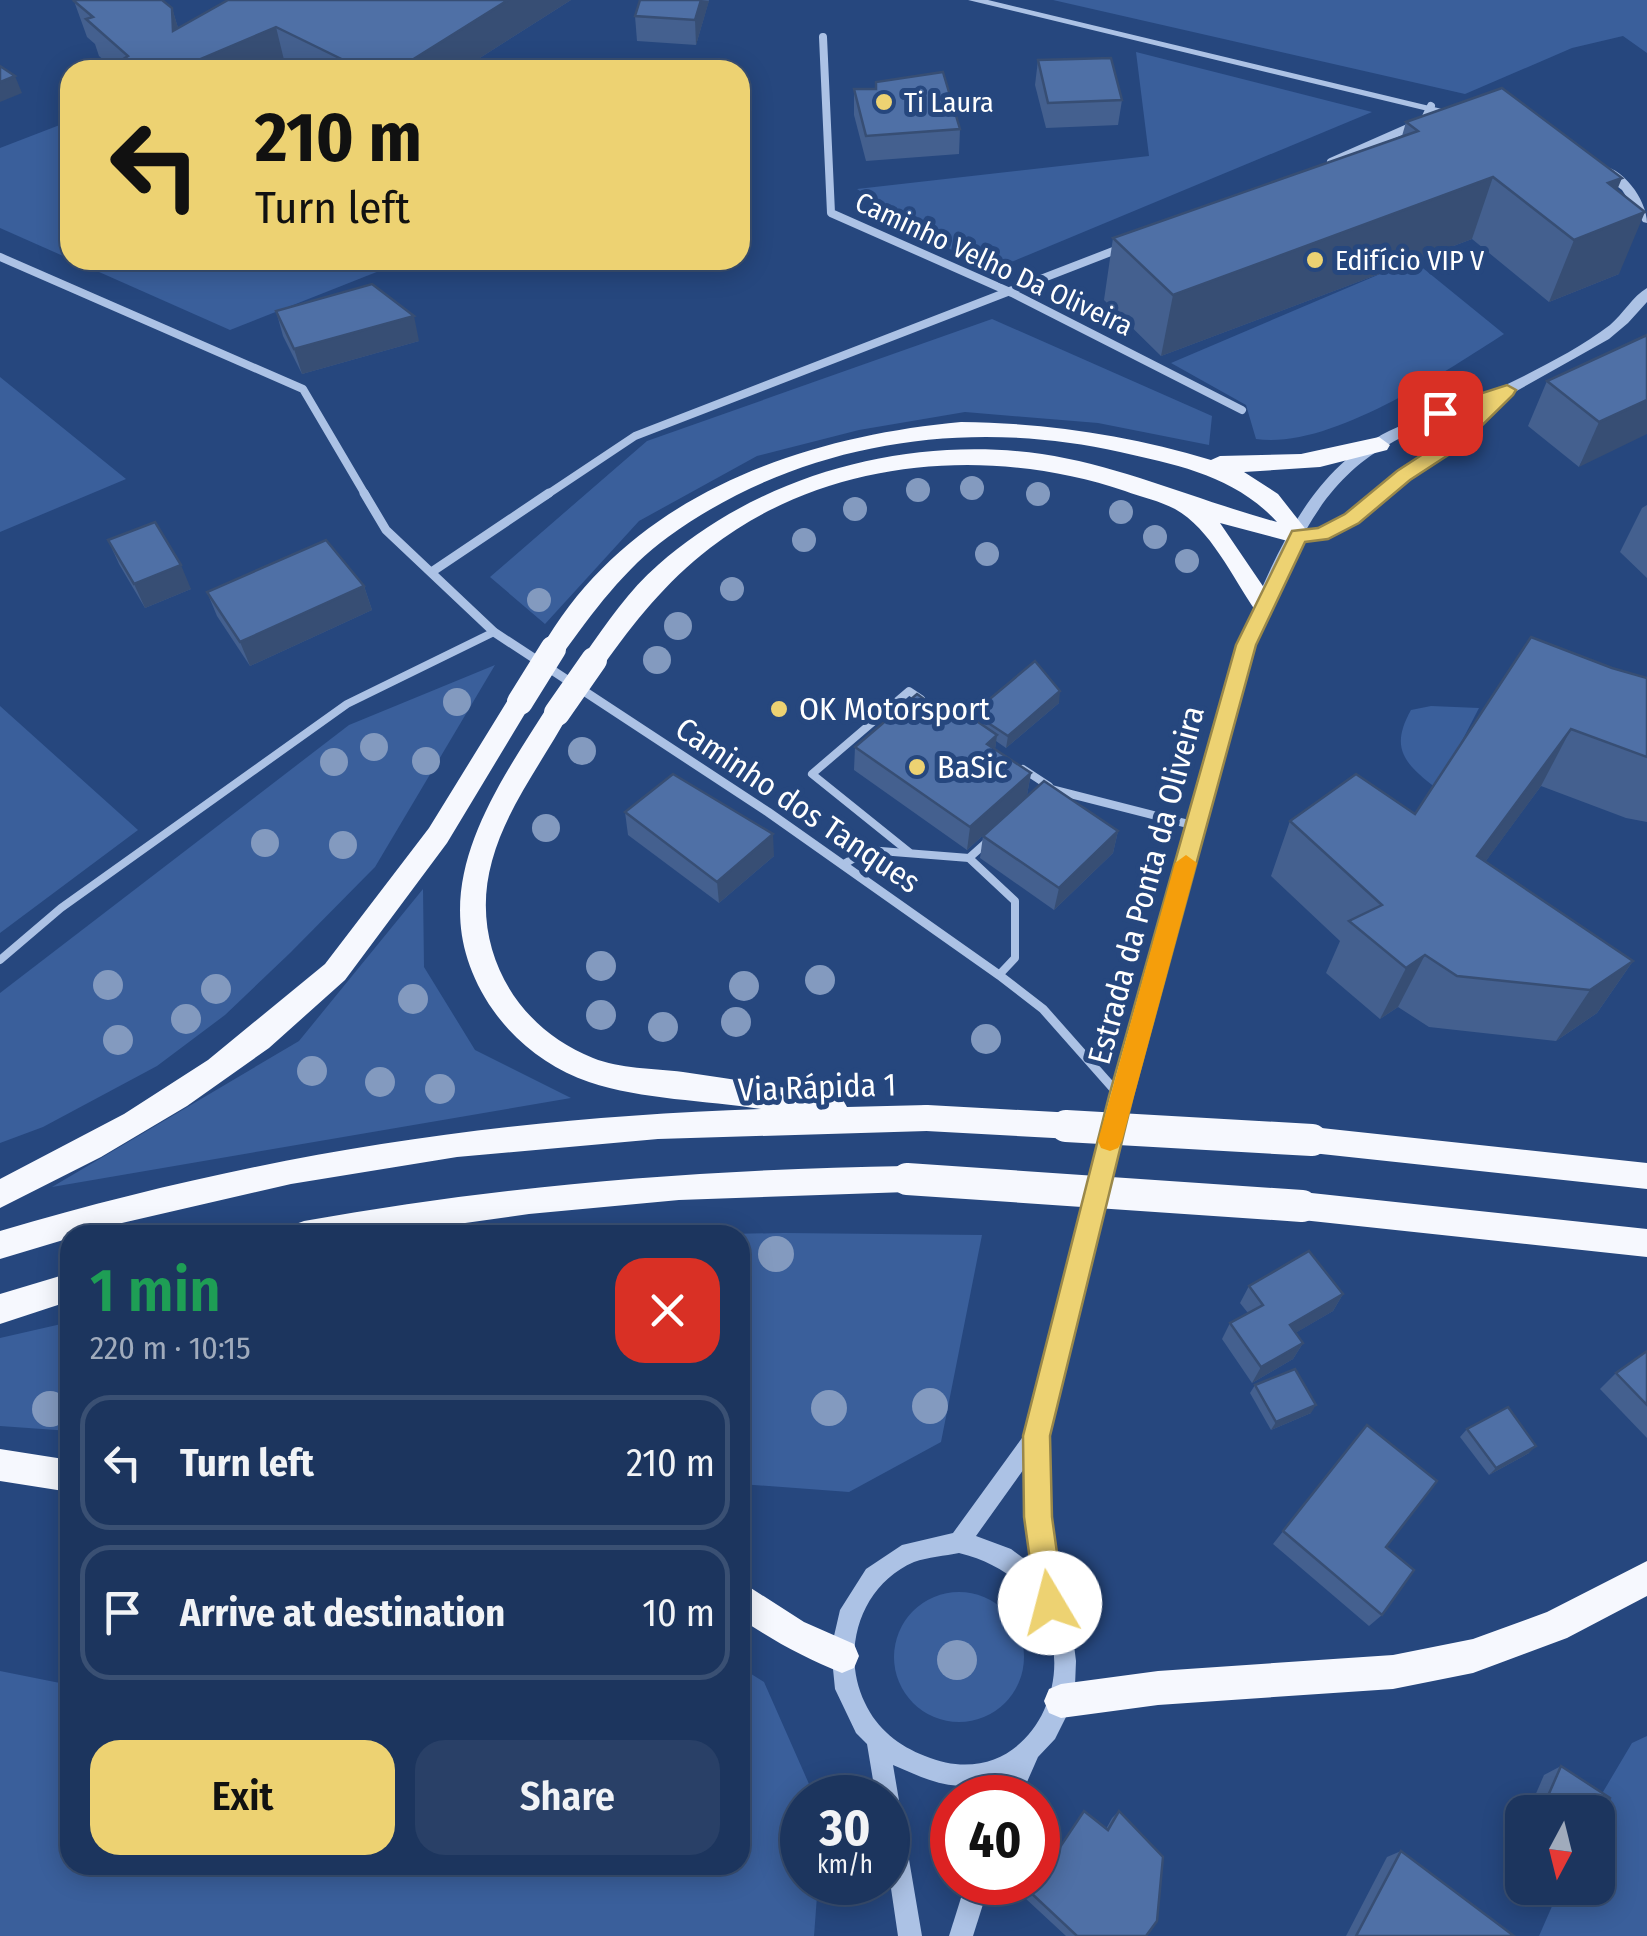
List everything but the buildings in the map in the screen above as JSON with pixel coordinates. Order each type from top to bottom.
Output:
[{"type":"highway","points":[[0,1194],[86,1152],[179,1098],[244,1052],[336,970],[464,800],[520,702],[582,608],[658,533],[740,483],[854,442],[947,429],[1085,436],[1188,462],[1254,485],[1284,510],[1298,536]]},
{"type":"highway","points":[[1188,462],[1302,463],[1338,459],[1379,445]]},
{"type":"highway","points":[[894,1119],[597,1072],[529,1032],[500,1001],[477,958],[468,923],[471,888],[495,818],[557,713],[627,614],[666,572],[706,540],[754,510],[814,484],[880,466],[968,458],[1042,461],[1133,484],[1182,503],[1298,536]]},
{"type":"highway","points":[[1182,503],[1210,526],[1263,604]]},
{"type":"highway","name":"Via Rápida 1","points":[[65,1225],[130,1205],[391,1152],[617,1128],[894,1119],[1312,1140],[1647,1176]]},
{"type":"highway","points":[[353,1225],[591,1192],[743,1180],[906,1179],[1302,1206],[1647,1243]]},
{"type":"highway","name":"Via Rápida 1","points":[[0,1245],[60,1227]]},
{"type":"highway","points":[[0,1309],[60,1290]]},
{"type":"highway","points":[[0,1465],[60,1474]]},
{"type":"highway","points":[[1061,1701],[1158,1688],[1392,1672],[1472,1656],[1555,1626],[1647,1578]]},
{"type":"highway","points":[[750,1605],[792,1634],[842,1656]]},
{"type":"street","points":[[974,0],[1475,118]]},
{"type":"street","name":"Caminho Velho Da Oliveira","points":[[823,37],[831,213],[1012,293],[1242,410]]},
{"type":"street","points":[[1314,169],[1424,121],[1431,106]]},
{"type":"street","points":[[1590,160],[1643,202],[1647,219]]},
{"type":"street","points":[[433,571],[635,436],[1126,246]]},
{"type":"street","name":"Caminho dos Tanques","points":[[0,256],[303,389],[386,530],[494,632],[844,864],[1000,975],[1043,1009],[1121,1096]]},
{"type":"street","name":"Estrada da Ponta da Oliveira","points":[[1050,1603],[1038,1517],[1036,1436],[1121,1096],[1246,645],[1263,604],[1309,508],[1336,474],[1379,445],[1440,413],[1507,390],[1624,320],[1647,292]]},
{"type":"street","name":"Estrada da Ponta da Oliveira","points":[[1298,536],[1321,534],[1352,519],[1403,475],[1452,443],[1507,390]]},
{"type":"street","name":"Estrada da Ponta da Oliveira","points":[[958,1542],[1036,1436]]},
{"type":"street","points":[[958,1542],[995,1551],[1026,1573],[1050,1603],[1063,1635],[1066,1668],[1061,1701],[1044,1734],[1030,1749],[995,1770],[954,1776],[913,1767],[878,1742],[852,1703],[842,1656],[844,1629],[867,1581],[908,1550],[958,1542]]},
{"type":"street","points":[[878,1742],[884,1775]]},
{"type":"street","points":[[1018,1775],[1030,1749]]},
{"type":"street","points":[[905,1905],[910,1936]]},
{"type":"street","points":[[962,1936],[971,1905]]},
{"type":"lane","points":[[0,960],[61,908],[347,704],[494,632]]},
{"type":"lane","points":[[910,852],[812,774],[909,692],[925,702]]},
{"type":"lane","points":[[1018,765],[1050,786],[1196,826]]},
{"type":"lane","points":[[1036,798],[1050,786]]},
{"type":"lane","points":[[968,858],[996,834]]},
{"type":"lane","points":[[844,864],[868,850],[968,858],[1015,901],[1015,958],[1000,975]]},
{"type":"shaded area","points":[[1053,0],[1647,0],[1647,53],[1623,36],[1572,48],[1465,94]]},
{"type":"shaded area","points":[[1136,52],[1372,112],[1009,263],[967,260],[857,189],[1149,156]]},
{"type":"shaded area","points":[[60,125],[60,255],[0,228],[0,148]]},
{"type":"shaded area","points":[[1413,260],[1504,334],[1418,387],[1350,421],[1317,433],[1256,439],[1246,405],[1171,363]]},
{"type":"shaded area","points":[[95,270],[382,270],[230,330]]},
{"type":"shaded area","points":[[992,319],[1212,416],[1209,445],[1098,423],[965,412],[859,430],[757,456],[639,521],[545,624],[490,577],[647,441]]},
{"type":"shaded area","points":[[0,377],[126,479],[0,532]]},
{"type":"shaded area","points":[[495,665],[375,867],[290,953],[225,1015],[157,1066],[43,1127],[0,1143],[0,993],[349,725]]},
{"type":"shaded area","points":[[0,706],[138,830],[0,933]]},
{"type":"shaded area","points":[[1431,706],[1479,708],[1437,789],[1416,772],[1401,746],[1411,710]]},
{"type":"shaded area","points":[[423,889],[424,967],[475,1050],[571,1098],[52,1187],[299,1041]]},
{"type":"shaded area","points":[[750,1234],[982,1235],[941,1442],[849,1492],[750,1485]]},
{"type":"shaded area","points":[[60,1324],[60,1430],[0,1426],[0,1338]]},
{"type":"shaded area","points":[[959,1592],[984,1597],[1005,1611],[1019,1632],[1024,1657],[1019,1682],[1005,1703],[984,1717],[959,1722],[934,1717],[913,1703],[899,1682],[894,1657],[899,1632],[913,1611],[934,1597]]},
{"type":"shaded area","points":[[0,1671],[60,1683],[60,1875],[750,1875],[750,1673],[764,1682],[805,1775],[780,1775],[780,1905],[816,1905],[814,1936],[0,1936]]},
{"type":"shaded area","points":[[1647,1736],[1647,1936],[1539,1936],[1553,1905],[1615,1905],[1615,1795],[1601,1795],[1632,1743]]},
{"type":"slow traffic","points":[[1110,1141],[1186,863]]},
{"type":"place","name":"Ti Laura","points":[[884,102]]},
{"type":"place","name":"Edifício VIP V","points":[[1315,260]]},
{"type":"place","name":"OK Motorsport","points":[[779,709]]},
{"type":"place","name":"BaSic","points":[[917,767]]},
{"type":"route","points":[[1050,1603],[1038,1517],[1036,1436],[1121,1096],[1246,645],[1298,536],[1321,534],[1352,519],[1403,475],[1452,443],[1507,390],[1440,413]]}]
